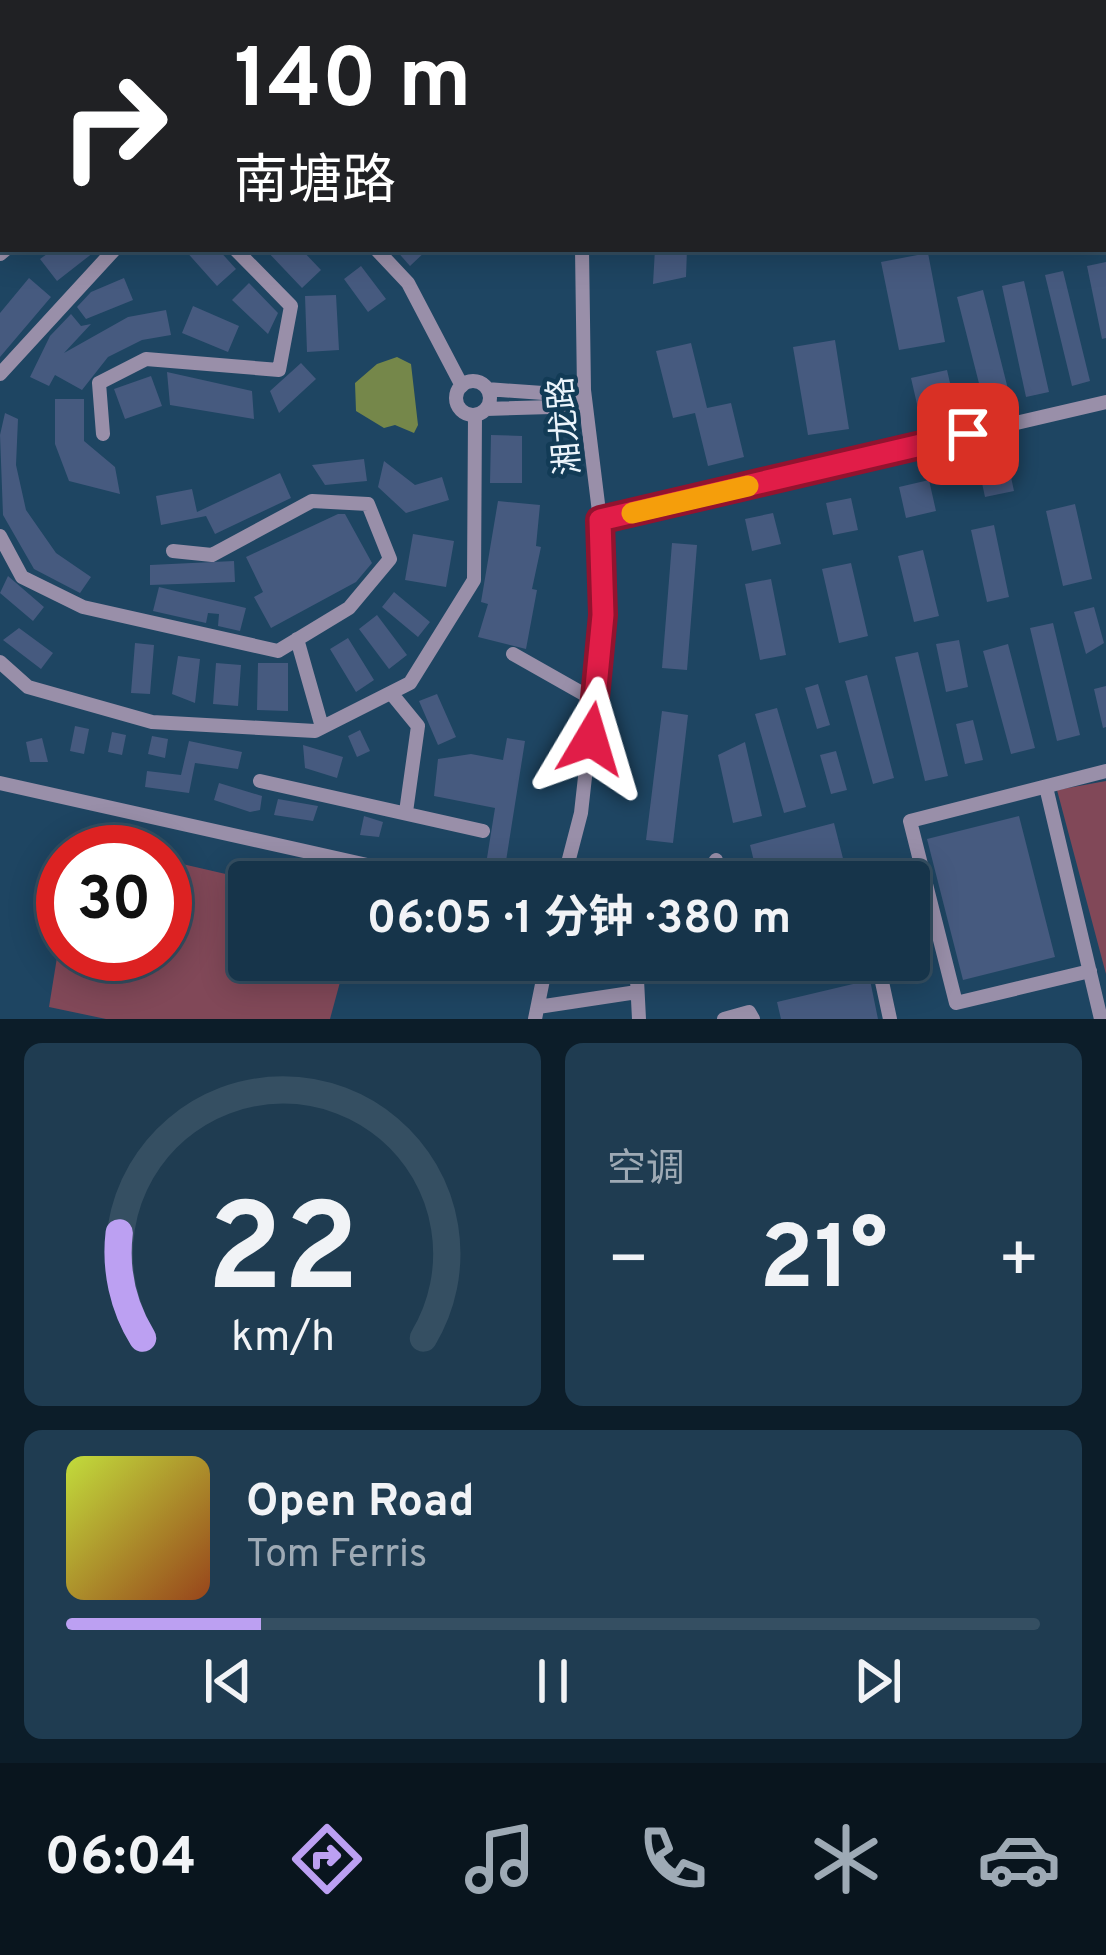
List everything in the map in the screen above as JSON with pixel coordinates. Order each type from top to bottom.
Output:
[{"type":"street","points":[[0,374],[113,252]]},
{"type":"street","points":[[104,434],[99,383],[146,358],[279,370],[291,306],[238,252]]},
{"type":"street","points":[[379,252],[408,283],[462,386],[458,405],[481,412],[585,398]]},
{"type":"street","name":"湘龙路","points":[[568,861],[581,813],[603,615],[600,520],[585,398],[582,252]]},
{"type":"street","points":[[462,386],[476,382],[487,388],[585,398]]},
{"type":"street","points":[[0,662],[28,687],[152,722],[322,728],[410,683],[473,580],[481,412],[487,388]]},
{"type":"street","points":[[600,520],[1106,402]]},
{"type":"street","points":[[0,536],[22,577],[83,608],[278,651],[349,608],[390,559],[368,505],[312,501],[212,555],[173,551]]},
{"type":"street","points":[[297,639],[322,728]]},
{"type":"street","points":[[513,654],[596,701]]},
{"type":"street","points":[[391,693],[418,727],[406,812]]},
{"type":"street","points":[[1090,971],[956,1003],[910,821],[1106,771]]},
{"type":"street","points":[[260,781],[483,831]]},
{"type":"street","points":[[0,783],[349,861]]},
{"type":"street","points":[[1046,787],[1102,1019]]},
{"type":"street","points":[[543,981],[536,1013],[638,992]]},
{"type":"street","points":[[637,981],[639,1019]]},
{"type":"street","points":[[882,981],[890,1019]]},
{"type":"street","points":[[724,1019],[749,1012],[753,1019]]},
{"type":"shaded area","points":[[397,357],[411,364],[418,425],[414,433],[395,425],[384,428],[356,411],[355,383],[377,364]]},
{"type":"shaded area","points":[[1106,781],[1106,974],[1057,790]]},
{"type":"shaded area","points":[[192,866],[228,875],[228,981],[340,981],[330,1019],[106,1019],[49,1007],[53,981],[192,981]]},
{"type":"building","points":[[50,252],[94,252],[57,281],[40,259]]},
{"type":"building","points":[[187,252],[221,252],[236,269],[217,286]]},
{"type":"building","points":[[268,252],[304,252],[321,270],[302,288]]},
{"type":"building","points":[[398,252],[425,252],[410,266]]},
{"type":"building","points":[[655,252],[687,252],[686,277],[653,284]]},
{"type":"building","points":[[928,253],[945,342],[899,350],[881,262]]},
{"type":"building","points":[[1106,262],[1106,338],[1102,339],[1087,266]]},
{"type":"building","points":[[361,266],[386,299],[368,312],[344,279]]},
{"type":"building","points":[[1063,271],[1090,381],[1072,386],[1045,275]]},
{"type":"building","points":[[29,278],[51,297],[0,357],[0,313]]},
{"type":"building","points":[[124,278],[133,300],[86,319],[77,307],[91,292]]},
{"type":"building","points":[[1024,281],[1049,392],[1026,397],[1002,286]]},
{"type":"building","points":[[249,283],[278,313],[268,334],[232,300]]},
{"type":"building","points":[[983,290],[1011,401],[985,407],[957,297]]},
{"type":"building","points":[[336,295],[339,350],[307,352],[305,296]]},
{"type":"building","points":[[193,306],[239,326],[228,352],[182,333]]},
{"type":"building","points":[[166,310],[171,335],[142,340],[108,357],[82,390],[55,375],[49,386],[30,377],[50,336],[71,314],[81,326],[91,324],[64,353],[128,317]]},
{"type":"building","points":[[835,340],[849,429],[808,435],[793,347]]},
{"type":"building","points":[[691,343],[707,408],[731,403],[744,457],[708,466],[695,413],[673,418],[656,351]]},
{"type":"building","points":[[301,363],[316,379],[279,413],[270,391]]},
{"type":"building","points":[[947,370],[956,409],[920,417],[911,378]]},
{"type":"building","points":[[167,372],[252,391],[254,419],[170,405]]},
{"type":"building","points":[[151,376],[162,406],[125,419],[114,389]]},
{"type":"building","points":[[55,399],[84,399],[84,441],[115,467],[120,494],[69,481],[55,444]]},
{"type":"building","points":[[5,413],[18,419],[16,465],[26,510],[56,553],[91,577],[80,593],[34,569],[3,515],[0,435]]},
{"type":"building","points":[[491,435],[522,436],[522,483],[490,483]]},
{"type":"building","points":[[364,459],[367,481],[325,485],[312,465]]},
{"type":"building","points":[[384,461],[415,485],[442,477],[449,500],[406,513],[378,487]]},
{"type":"building","points":[[1008,463],[1014,491],[985,497],[979,469]]},
{"type":"building","points":[[280,473],[291,498],[215,534],[206,516],[161,525],[156,496],[192,489],[197,512]]},
{"type":"building","points":[[929,480],[936,511],[906,518],[899,487]]},
{"type":"building","points":[[851,498],[858,530],[833,535],[826,503]]},
{"type":"building","points":[[498,501],[540,505],[536,546],[541,547],[532,589],[537,590],[526,649],[478,637],[488,604],[481,602]]},
{"type":"building","points":[[1075,504],[1092,579],[1063,586],[1046,511]]},
{"type":"building","points":[[773,513],[781,544],[752,551],[745,519]]},
{"type":"building","points":[[345,514],[372,563],[356,582],[271,628],[254,597],[263,592],[246,557]]},
{"type":"building","points":[[994,525],[1009,597],[987,602],[971,530]]},
{"type":"building","points":[[413,534],[454,541],[446,587],[405,580]]},
{"type":"building","points":[[672,543],[697,545],[687,670],[662,668]]},
{"type":"building","points":[[923,550],[939,616],[914,622],[898,556]]},
{"type":"building","points":[[234,561],[235,582],[150,585],[150,565]]},
{"type":"building","points":[[851,563],[868,636],[839,643],[822,569]]},
{"type":"building","points":[[8,576],[44,607],[33,621],[0,593]]},
{"type":"building","points":[[771,579],[786,655],[760,660],[745,584]]},
{"type":"building","points":[[159,587],[246,608],[240,631],[218,626],[219,614],[208,613],[206,623],[153,611]]},
{"type":"building","points":[[394,592],[430,622],[418,637],[382,607]]},
{"type":"building","points":[[1094,607],[1104,643],[1086,654],[1074,612]]},
{"type":"building","points":[[377,615],[407,655],[389,669],[359,629]]},
{"type":"building","points":[[1053,623],[1080,735],[1057,741],[1030,628]]},
{"type":"building","points":[[19,628],[53,653],[41,669],[3,640]]},
{"type":"building","points":[[348,638],[374,680],[356,692],[330,649]]},
{"type":"building","points":[[959,640],[968,687],[946,692],[936,644]]},
{"type":"building","points":[[135,643],[154,645],[150,694],[131,693]]},
{"type":"building","points":[[1008,644],[1035,748],[1011,754],[983,651]]},
{"type":"building","points":[[918,652],[948,776],[925,781],[895,657]]},
{"type":"building","points":[[178,656],[200,659],[195,703],[172,694]]},
{"type":"building","points":[[216,663],[241,665],[238,706],[213,704]]},
{"type":"building","points":[[258,663],[288,663],[288,711],[257,710]]},
{"type":"building","points":[[867,675],[894,778],[873,784],[845,681]]},
{"type":"building","points":[[818,684],[830,725],[817,729],[805,688]]},
{"type":"building","points":[[1106,686],[1106,727],[1103,728],[1094,689]]},
{"type":"building","points":[[437,694],[456,737],[438,745],[419,701]]},
{"type":"building","points":[[777,708],[806,807],[784,813],[755,714]]},
{"type":"building","points":[[662,711],[688,715],[673,843],[646,840]]},
{"type":"building","points":[[973,720],[983,760],[965,764],[956,724]]},
{"type":"building","points":[[75,726],[89,729],[84,754],[70,751]]},
{"type":"building","points":[[360,730],[370,751],[357,757],[348,736]]},
{"type":"building","points":[[112,732],[126,735],[122,755],[108,752]]},
{"type":"building","points":[[152,736],[168,739],[165,758],[148,754]]},
{"type":"building","points":[[42,738],[48,762],[30,762],[26,742]]},
{"type":"building","points":[[507,738],[525,741],[506,861],[487,858],[495,808],[434,796],[438,759],[471,754],[503,760]]},
{"type":"building","points":[[189,741],[242,752],[238,769],[195,763],[189,793],[145,787],[147,771],[181,775]]},
{"type":"building","points":[[745,742],[762,816],[733,823],[718,755]]},
{"type":"building","points":[[303,745],[343,757],[337,778],[305,768]]},
{"type":"building","points":[[836,751],[847,790],[831,794],[820,755]]},
{"type":"building","points":[[219,783],[262,796],[260,810],[250,812],[214,800]]},
{"type":"building","points":[[278,799],[318,806],[313,821],[274,815]]},
{"type":"building","points":[[364,816],[383,822],[379,837],[360,835]]},
{"type":"building","points":[[1019,816],[1055,957],[963,980],[927,839]]},
{"type":"building","points":[[834,823],[844,861],[754,861],[750,845]]},
{"type":"building","points":[[870,981],[878,1019],[781,1019],[777,1002]]},
{"type":"slow traffic","points":[[632,513],[748,486]]},
{"type":"route","points":[[591,739],[603,615],[600,520],[968,434]]}]
